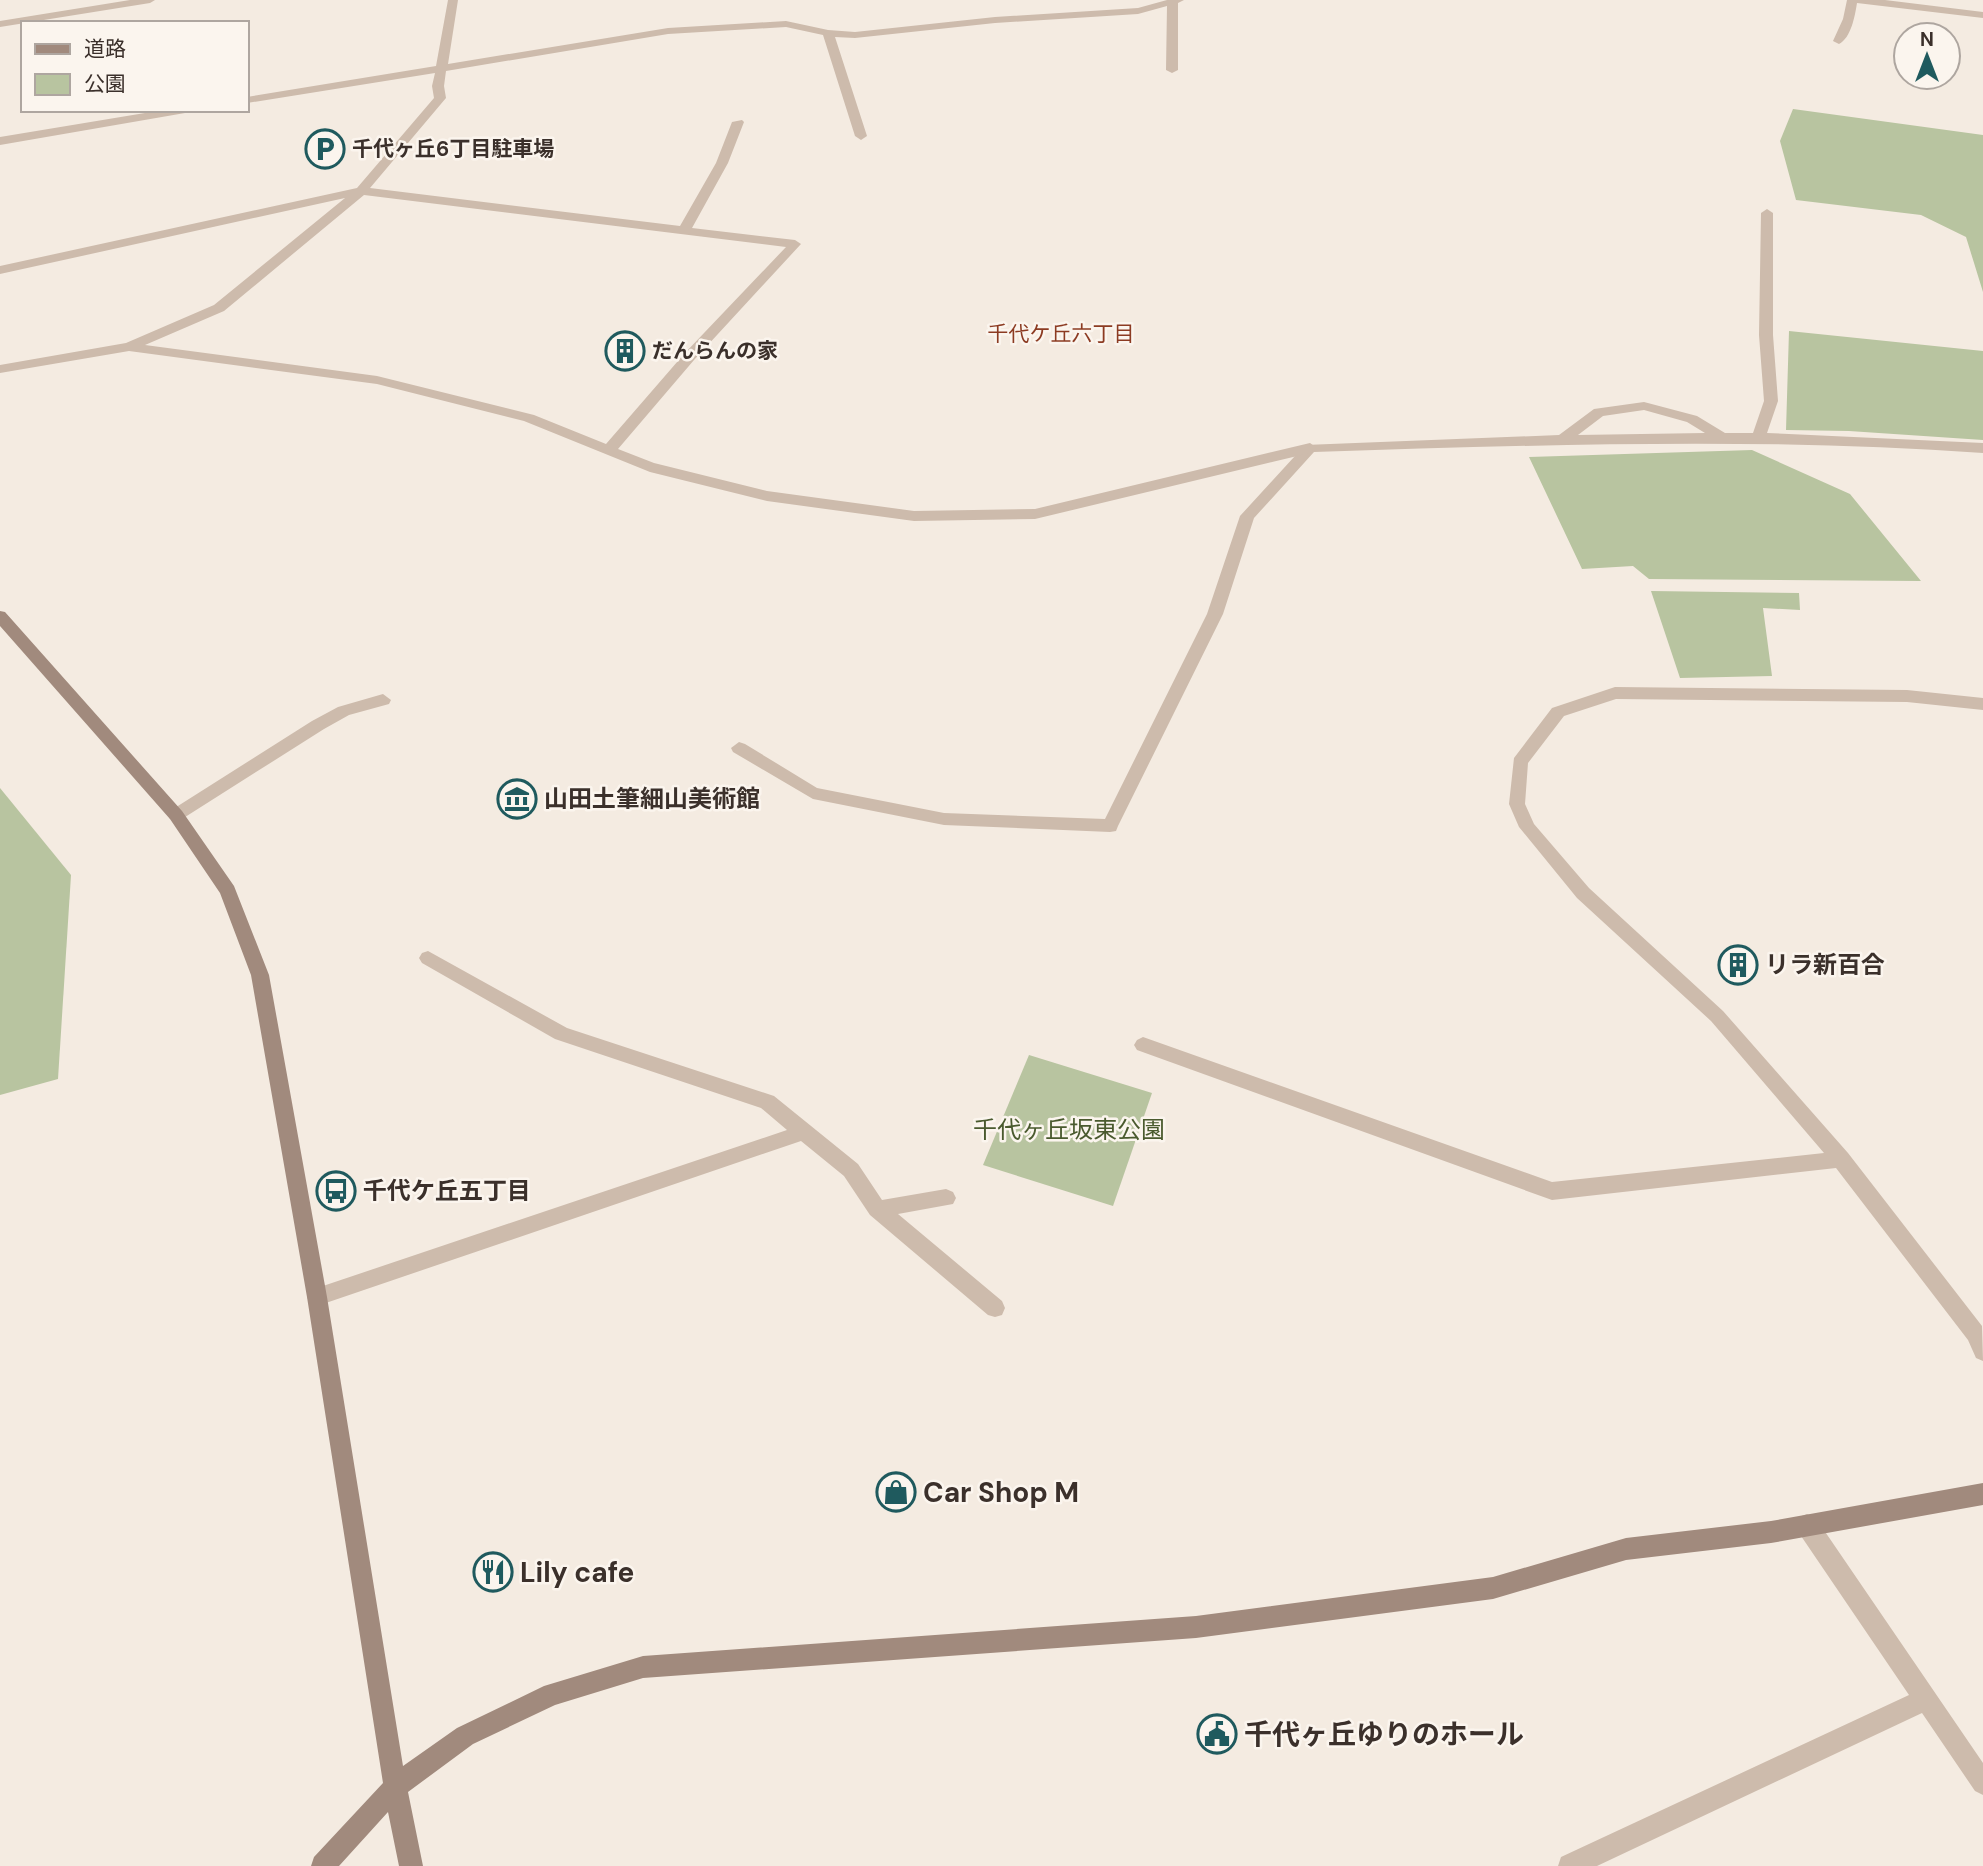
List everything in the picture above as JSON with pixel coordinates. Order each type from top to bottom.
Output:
[{"type":"street","points":[[0,24],[150,0]]},
{"type":"street","points":[[0,369],[129,347],[219,308],[361,191],[439,98],[438,86],[453,0]]},
{"type":"street","points":[[1839,41],[1849,19],[1852,0]]},
{"type":"street","points":[[1858,0],[1944,5],[1983,15]]},
{"type":"street","points":[[248,100],[668,31],[786,24],[828,33],[855,35],[995,20],[1138,11],[1176,1],[1172,71]]},
{"type":"street","points":[[828,33],[861,136]]},
{"type":"street","points":[[0,141],[173,112]]},
{"type":"street","points":[[684,231],[722,163],[738,122]]},
{"type":"street","points":[[0,271],[361,191],[795,244],[689,358],[608,451]]},
{"type":"street","points":[[1758,439],[1771,401],[1766,335],[1767,213]]},
{"type":"street","points":[[129,347],[377,380],[529,418],[650,467],[767,496],[914,516],[1035,514],[1310,448],[1562,440],[1725,439],[1856,440],[1983,448]]},
{"type":"street","points":[[1562,440],[1599,412],[1644,406],[1692,419],[1725,439]]},
{"type":"street","points":[[739,748],[813,793],[944,820],[1110,826],[1215,614],[1247,516],[1310,448]]},
{"type":"street","points":[[0,616],[176,815],[228,891],[260,975],[317,1297],[411,1866]]},
{"type":"street","points":[[1983,704],[1908,696],[1615,693],[1558,712],[1520,762],[1517,804],[1527,827],[1583,893],[1717,1016],[1841,1159],[1975,1333],[1983,1351]]},
{"type":"street","points":[[176,815],[318,725],[344,711],[383,700]]},
{"type":"street","points":[[428,958],[561,1034],[767,1102],[851,1170],[877,1209],[995,1308]]},
{"type":"street","points":[[1143,1045],[1552,1191],[1841,1159]]},
{"type":"street","points":[[317,1297],[804,1132]]},
{"type":"street","points":[[877,1209],[946,1198]]},
{"type":"street","points":[[323,1866],[396,1787],[465,1736],[552,1694],[643,1667],[1196,1627],[1493,1588],[1626,1549],[1807,1525],[1983,1494]]},
{"type":"street","points":[[1807,1525],[1983,1783]]},
{"type":"street","points":[[1570,1866],[1926,1699]]},
{"type":"green space","points":[[1793,109],[1983,135],[1983,292],[1966,237],[1921,215],[1796,200],[1780,141]]},
{"type":"green space","points":[[1789,331],[1983,351],[1983,440],[1849,431],[1786,430]]},
{"type":"green space","points":[[1752,450],[1850,494],[1921,581],[1649,579],[1633,566],[1582,569],[1529,457]]},
{"type":"green space","points":[[1651,591],[1799,593],[1800,610],[1763,608],[1772,676],[1680,678]]},
{"type":"green space","points":[[0,788],[71,875],[58,1079],[0,1095]]},
{"type":"green space","name":"千代ヶ丘坂東公園","points":[[1029,1055],[1152,1093],[1113,1206],[983,1165]]},
{"type":"place","name":"千代ヶ丘6丁目駐車場","points":[[325,149]]},
{"type":"place","name":"だんらんの家","points":[[625,351]]},
{"type":"place","name":"山田土筆細山美術館","points":[[517,799]]},
{"type":"place","name":"リラ新百合","points":[[1738,965]]},
{"type":"place","name":"千代ケ丘五丁目","points":[[336,1191]]},
{"type":"place","name":"Car Shop M","points":[[896,1492]]},
{"type":"place","name":"Lily cafe","points":[[493,1572]]},
{"type":"place","name":"千代ヶ丘ゆりのホール","points":[[1217,1734]]},
{"type":"district","name":"千代ケ丘六丁目","points":[[1061,334]]}]
